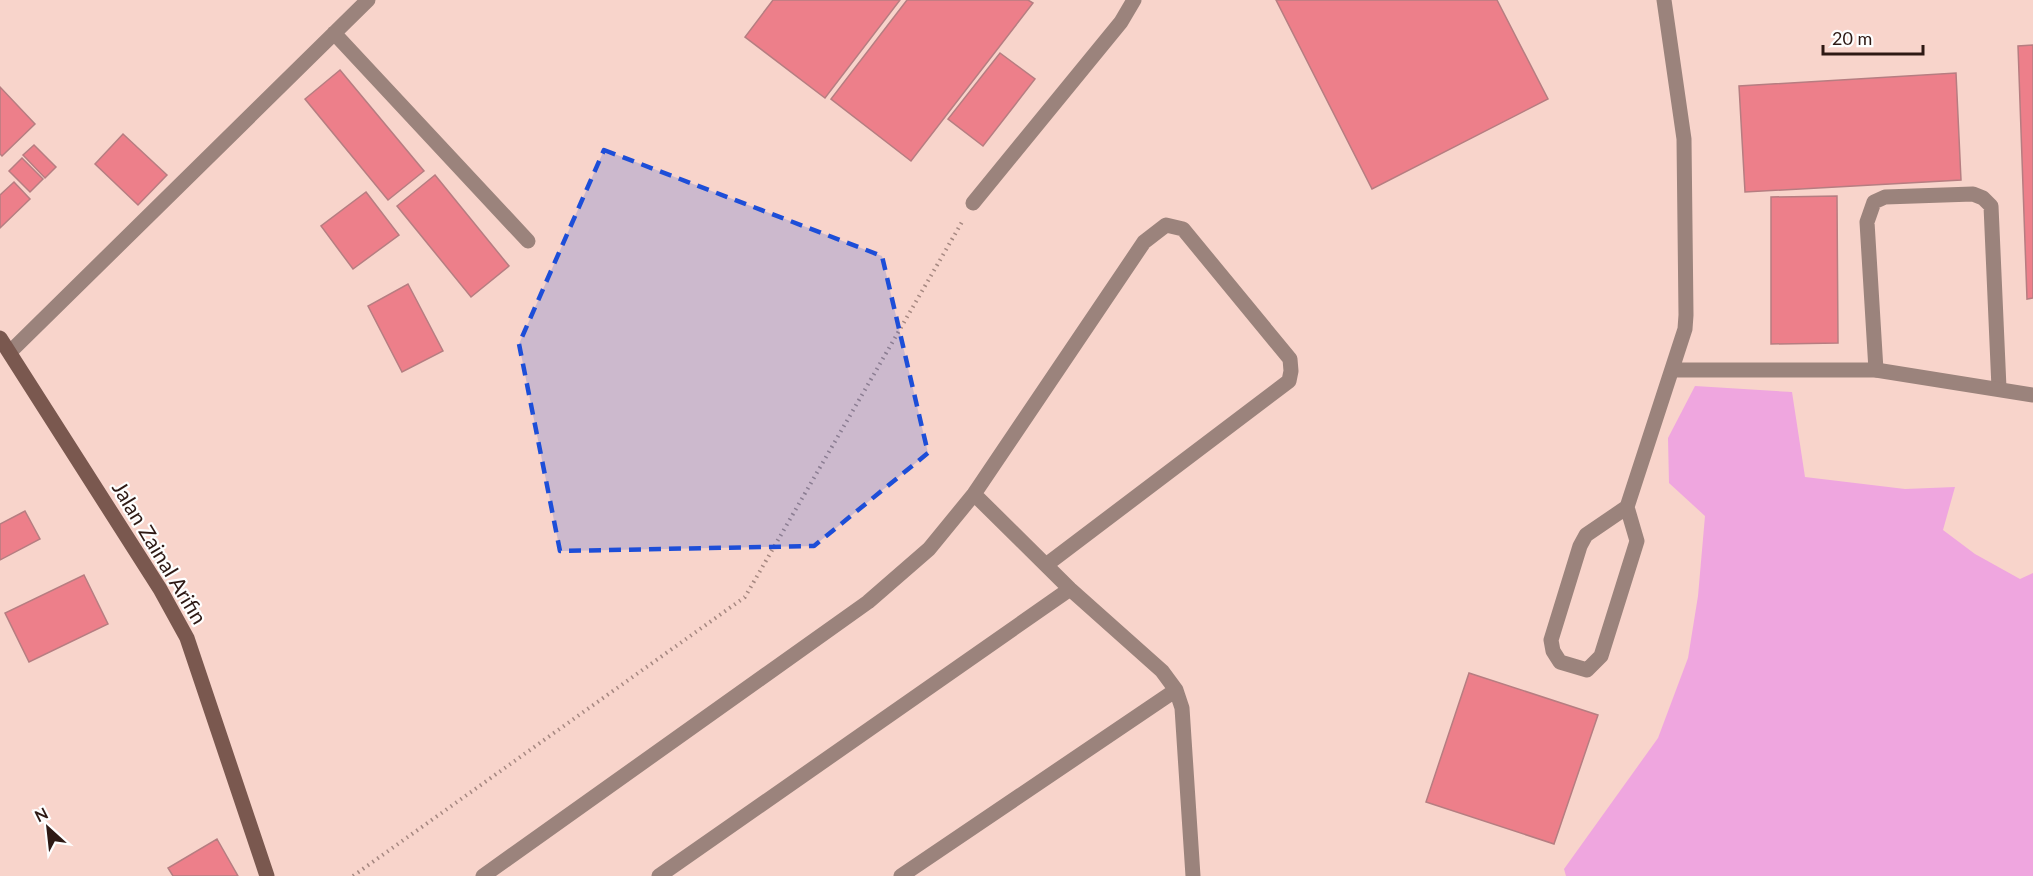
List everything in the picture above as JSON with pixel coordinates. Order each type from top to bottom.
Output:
[{"type":"main road","name":"Jalan Zainal Arifin","points":[[0,339],[160,589],[187,638],[267,876]]},
{"type":"street","points":[[10,352],[368,0]]},
{"type":"street","points":[[973,203],[1121,22],[1134,0]]},
{"type":"street","points":[[1627,507],[1586,536],[1580,546],[1551,640],[1553,651],[1560,662],[1587,670],[1601,656],[1637,541],[1627,507],[1685,328],[1684,150],[1664,0]]},
{"type":"street","points":[[334,33],[528,242]]},
{"type":"street","points":[[1876,370],[1867,222],[1874,201],[1884,197],[1973,194],[1983,198],[1991,206],[1999,388]]},
{"type":"street","points":[[483,876],[868,602],[929,549],[975,494],[1144,242],[1166,225],[1183,229],[1290,359],[1292,371],[1289,381],[1046,565]]},
{"type":"street","points":[[1672,370],[1876,370],[2033,395]]},
{"type":"street","points":[[975,494],[1070,588],[1162,671],[1176,690],[1182,708],[1193,876]]},
{"type":"street","points":[[659,876],[1070,588]]},
{"type":"street","points":[[901,876],[1176,690]]},
{"type":"path","points":[[354,876],[745,597],[973,203]]},
{"type":"highlighted area","points":[[604,150],[882,256],[928,453],[814,546],[560,551],[519,344]]},
{"type":"shaded area","points":[[1695,386],[1792,392],[1805,477],[1905,489],[1955,487],[1943,530],[1975,554],[2020,579],[2033,573],[2033,876],[1566,876],[1564,869],[1658,738],[1688,658],[1698,596],[1705,516],[1669,483],[1668,438]]},
{"type":"building","points":[[773,0],[900,0],[825,98],[745,37]]},
{"type":"building","points":[[907,0],[1028,0],[1033,3],[911,161],[831,99]]},
{"type":"building","points":[[1276,0],[1497,0],[1548,99],[1372,189]]},
{"type":"building","points":[[2033,45],[2033,298],[2027,299],[2018,46]]},
{"type":"building","points":[[1000,53],[1035,79],[983,146],[948,119]]},
{"type":"building","points":[[340,70],[424,171],[388,200],[305,99]]},
{"type":"building","points":[[1956,73],[1961,180],[1745,192],[1739,86]]},
{"type":"building","points":[[0,87],[35,124],[2,156],[0,154]]},
{"type":"building","points":[[123,134],[167,175],[138,205],[95,164]]},
{"type":"building","points":[[34,145],[56,167],[45,178],[23,155]]},
{"type":"building","points":[[22,158],[43,179],[30,192],[9,171]]},
{"type":"building","points":[[435,175],[509,266],[471,297],[397,206]]},
{"type":"building","points":[[14,182],[30,199],[0,228],[0,195]]},
{"type":"building","points":[[366,192],[399,235],[353,269],[321,226]]},
{"type":"building","points":[[1837,196],[1838,343],[1771,344],[1771,197]]},
{"type":"building","points":[[408,284],[443,351],[402,372],[368,306]]},
{"type":"building","points":[[25,511],[40,539],[0,560],[0,524]]},
{"type":"building","points":[[84,575],[108,624],[29,662],[5,613]]},
{"type":"building","points":[[1469,673],[1598,715],[1554,844],[1426,802]]},
{"type":"building","points":[[217,839],[238,876],[173,876],[168,868]]}]
